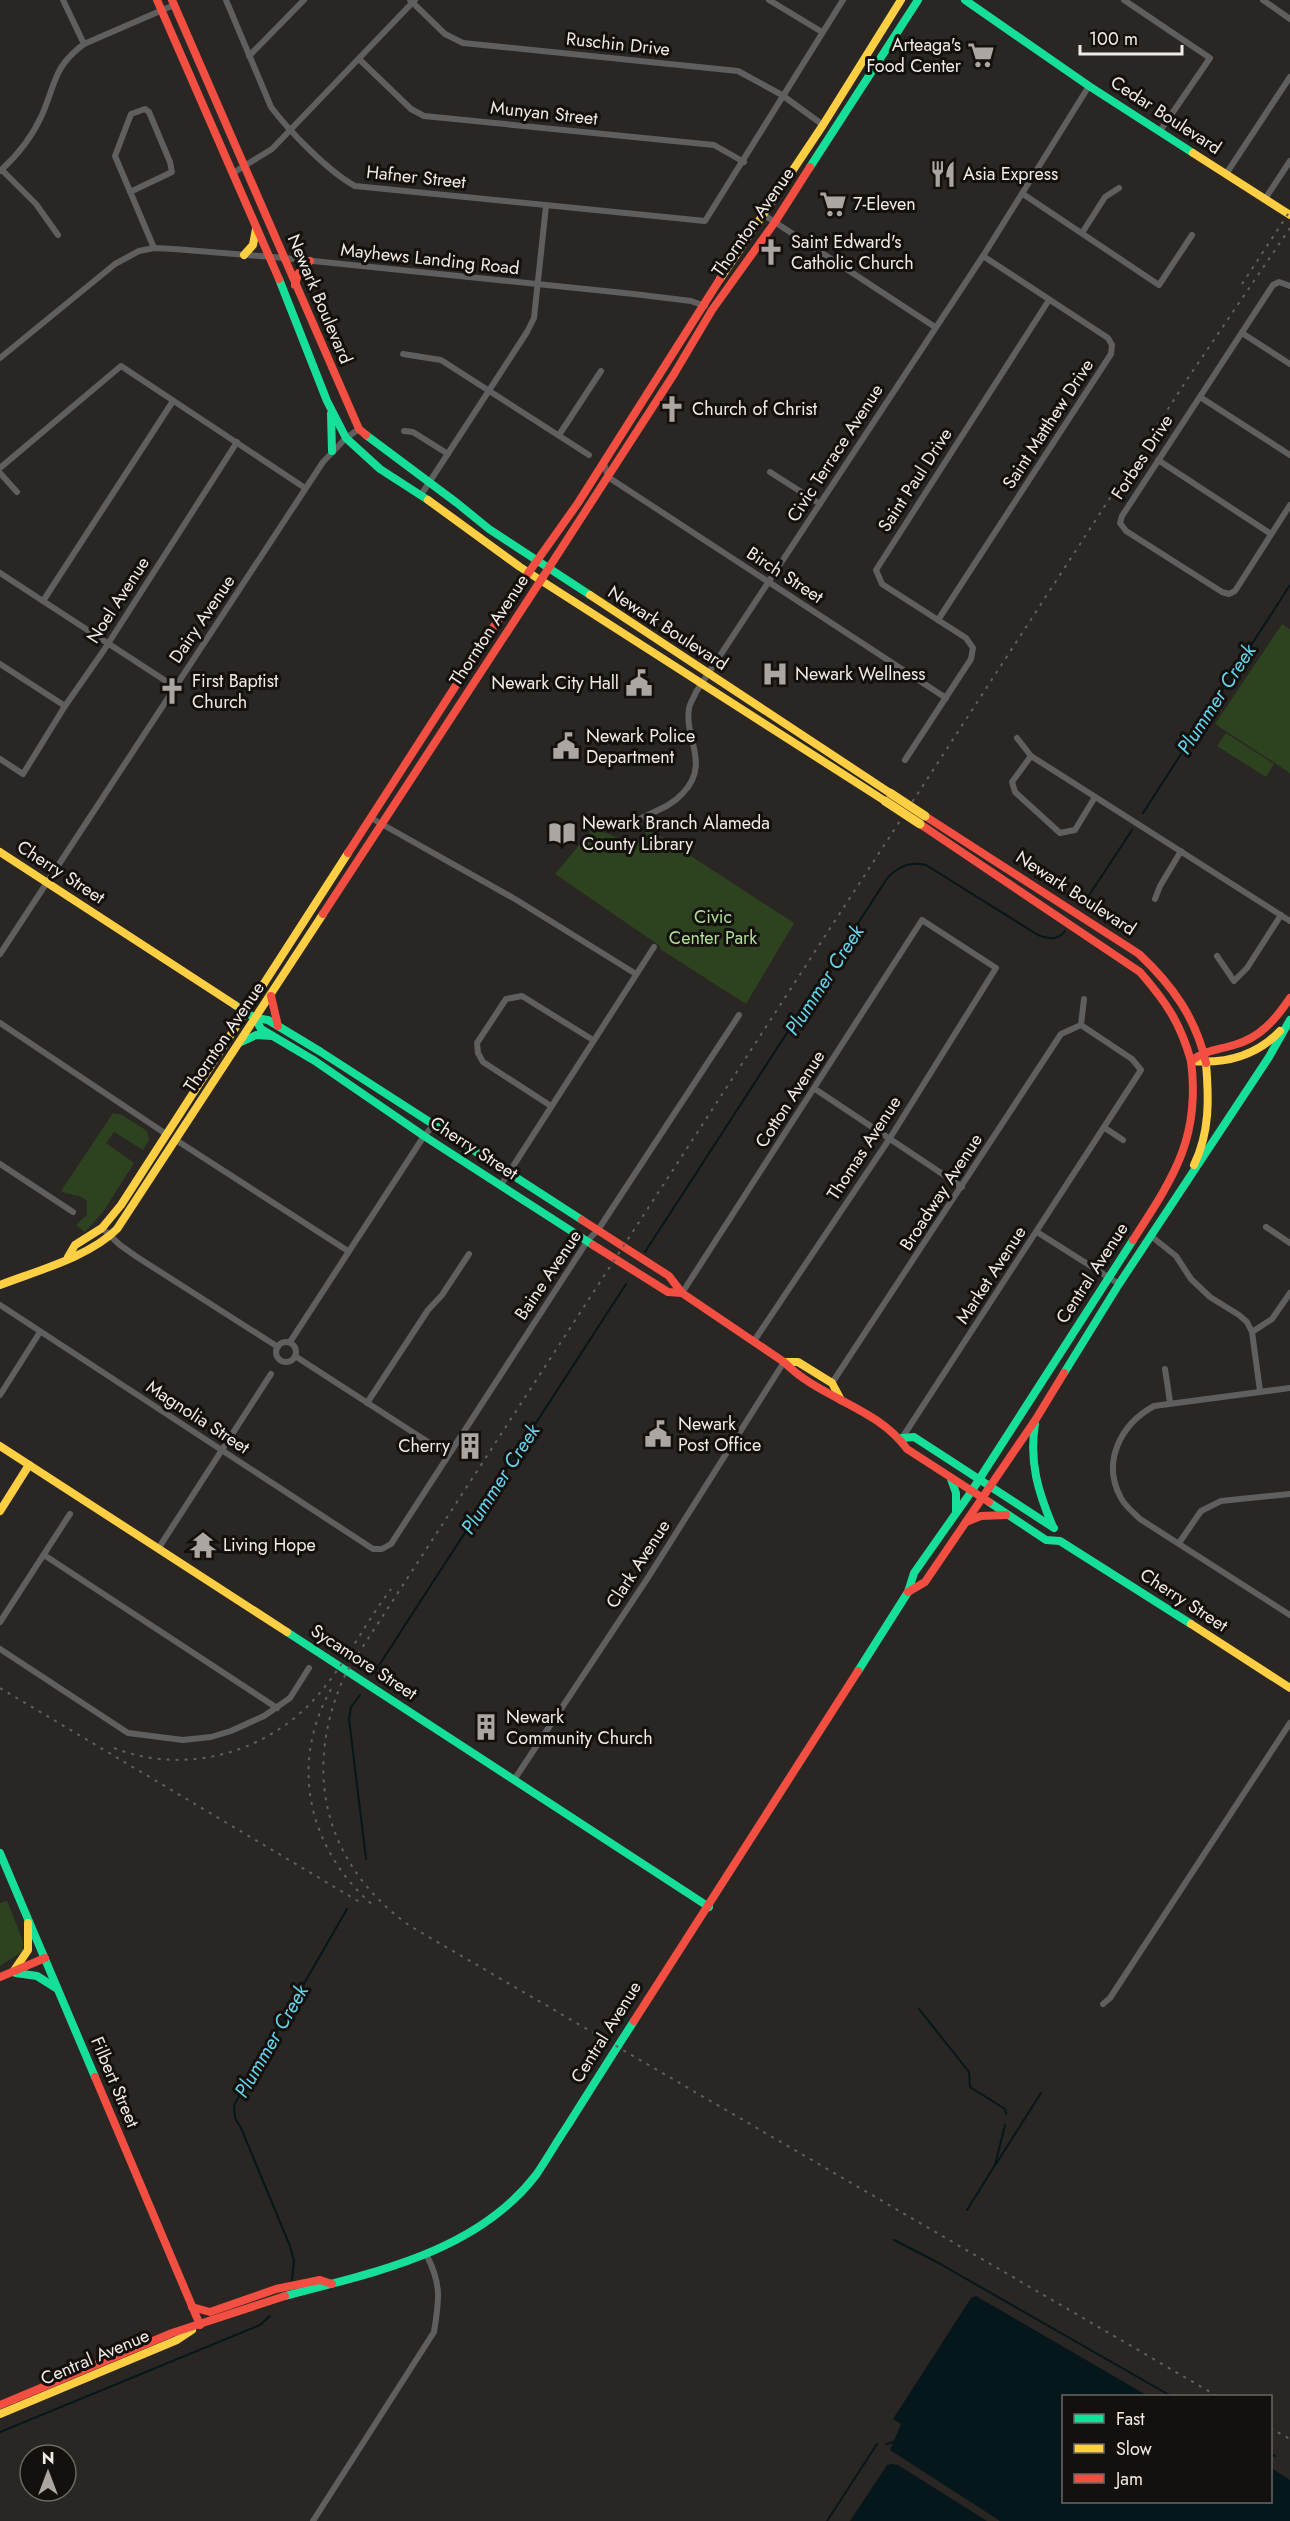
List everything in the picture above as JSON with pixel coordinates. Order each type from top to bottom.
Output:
[{"type":"main road","name":"Newark Boulevard","points":[[157,0],[270,257],[331,408],[346,438],[380,469],[421,495],[541,580],[702,684],[1139,954],[1156,969],[1179,995],[1204,1050],[1206,1063],[1209,1100],[1205,1130],[1198,1158],[1180,1191]]},
{"type":"main road","name":"Thornton Avenue","points":[[68,1257],[75,1245],[102,1228],[121,1205],[529,572],[604,463],[702,304],[823,125],[900,0]]},
{"type":"main road","name":"Thornton Avenue","points":[[0,1285],[80,1253],[109,1237],[117,1229],[550,568],[712,310],[775,222],[918,0]]},
{"type":"main road","name":"Cedar Boulevard","points":[[956,0],[966,0],[1089,86],[1290,215]]},
{"type":"main road","name":"Newark Boulevard","points":[[173,3],[359,429],[378,446],[471,512],[489,529],[709,673],[887,797]]},
{"type":"main road","points":[[244,255],[255,240],[256,226]]},
{"type":"main road","points":[[295,285],[298,274],[310,261]]},
{"type":"main road","points":[[331,408],[332,451]]},
{"type":"main road","name":"Newark Boulevard","points":[[923,820],[1140,972],[1167,1003],[1186,1043],[1191,1061]]},
{"type":"main road","name":"Cherry Street","points":[[0,852],[255,1018],[268,1020],[343,1066],[669,1276],[682,1293],[784,1362],[791,1372],[825,1394],[842,1400],[902,1438],[907,1449],[982,1500],[1046,1540],[1060,1541],[1290,1688]]},
{"type":"main road","points":[[271,996],[278,1026]]},
{"type":"main road","points":[[1191,1061],[1204,1050],[1233,1046],[1256,1038],[1281,1012],[1290,998]]},
{"type":"main road","name":"Cherry Street","points":[[255,1018],[261,1029],[337,1076],[424,1136],[657,1286],[668,1292],[682,1293]]},
{"type":"main road","points":[[1191,1061],[1206,1063],[1246,1055],[1263,1046],[1278,1034],[1290,1019]]},
{"type":"main road","points":[[1180,1191],[1203,1160],[1263,1067],[1290,1019]]},
{"type":"main road","points":[[238,1043],[256,1035],[273,1036]]},
{"type":"main road","name":"Central Avenue","points":[[0,2405],[172,2333],[266,2301],[427,2256],[454,2243],[499,2213],[535,2176],[669,1964],[709,1907],[908,1592],[914,1573],[971,1492],[1171,1180],[1186,1147],[1196,1103],[1191,1061]]},
{"type":"main road","points":[[337,1076],[343,1066]]},
{"type":"main road","name":"Central Avenue","points":[[908,1592],[924,1581],[982,1500],[1180,1191]]},
{"type":"main road","points":[[1140,1229],[1151,1236]]},
{"type":"main road","name":"Cherry Street","points":[[784,1362],[798,1362],[832,1383],[842,1400]]},
{"type":"main road","points":[[1036,1419],[1031,1463],[1035,1483],[1060,1541]]},
{"type":"main road","name":"Cherry Street","points":[[902,1438],[914,1437],[1054,1528]]},
{"type":"main road","name":"Sycamore Street","points":[[0,1446],[709,1907]]},
{"type":"main road","points":[[0,1510],[29,1465]]},
{"type":"main road","points":[[951,1478],[956,1493],[956,1512]]},
{"type":"main road","points":[[965,1522],[981,1516],[1007,1515]]},
{"type":"main road","name":"Filbert Street","points":[[0,1852],[200,2325]]},
{"type":"main road","points":[[13,1972],[28,1950],[28,1920]]},
{"type":"main road","points":[[0,1977],[45,1958]]},
{"type":"main road","points":[[13,1972],[37,1976],[57,1988]]},
{"type":"main road","points":[[192,2307],[210,2312],[276,2289],[320,2280],[332,2284]]},
{"type":"main road","name":"Central Avenue","points":[[0,2414],[177,2340],[200,2325]]},
{"type":"street","points":[[63,0],[84,44]]},
{"type":"street","name":"Hafner Street","points":[[226,0],[271,107],[342,178],[355,186],[705,221],[744,162]]},
{"type":"street","points":[[249,56],[304,0]]},
{"type":"street","points":[[769,0],[822,32]]},
{"type":"street","points":[[744,162],[782,95],[843,0]]},
{"type":"street","points":[[1124,0],[1210,58],[1160,131]]},
{"type":"street","points":[[1263,0],[1290,19]]},
{"type":"street","points":[[233,173],[272,148],[413,1]]},
{"type":"street","name":"Ruschin Drive","points":[[413,1],[445,34],[463,43],[738,71],[782,95],[823,125]]},
{"type":"street","points":[[58,235],[36,204],[1,171],[20,151],[37,125],[62,64],[84,44],[162,11],[173,3]]},
{"type":"street","name":"Munyan Street","points":[[359,59],[411,109],[424,116],[714,145],[744,162]]},
{"type":"street","points":[[1227,174],[1290,77]]},
{"type":"street","name":"Civic Terrace Avenue","points":[[629,827],[635,820],[666,807],[684,793],[691,781],[696,764],[689,708],[702,684],[983,256],[1089,86]]},
{"type":"street","points":[[130,192],[172,172],[149,112],[145,110],[131,114],[116,156],[130,192],[154,248]]},
{"type":"street","points":[[1265,199],[1290,161]]},
{"type":"street","points":[[1082,233],[1105,197],[1119,188]]},
{"type":"street","points":[[1023,194],[1159,285],[1192,235]]},
{"type":"street","points":[[421,495],[534,318],[546,206]]},
{"type":"street","points":[[764,215],[935,327]]},
{"type":"street","name":"Mayhews Landing Road","points":[[0,358],[115,264],[131,253],[154,248],[284,258],[659,297],[702,304],[712,310]]},
{"type":"street","name":"Saint Matthew Drive","points":[[938,620],[1111,354],[1112,345],[1108,338],[983,256]]},
{"type":"street","name":"Forbes Drive","points":[[1290,286],[1279,282],[1273,285],[1122,516],[1120,524],[1126,531],[1222,592],[1229,594],[1235,591],[1290,505]]},
{"type":"street","name":"Saint Paul Drive","points":[[946,698],[971,659],[973,648],[966,638],[882,584],[876,570],[1049,300]]},
{"type":"street","points":[[1242,333],[1290,364]]},
{"type":"street","points":[[403,354],[441,360],[589,455]]},
{"type":"street","points":[[0,468],[121,366],[305,488]]},
{"type":"street","points":[[559,435],[601,371]]},
{"type":"street","points":[[1200,397],[1290,455]]},
{"type":"street","points":[[43,601],[173,401]]},
{"type":"street","name":"Dairy Avenue","points":[[0,954],[305,488],[332,451],[359,429]]},
{"type":"street","points":[[404,431],[413,432],[448,454]]},
{"type":"street","name":"Noel Avenue","points":[[0,759],[23,774],[237,442]]},
{"type":"street","points":[[1158,460],[1271,534]]},
{"type":"street","points":[[604,463],[608,477]]},
{"type":"street","points":[[770,472],[820,504]]},
{"type":"street","points":[[0,473],[17,492]]},
{"type":"street","name":"Birch Street","points":[[608,477],[946,698]]},
{"type":"street","points":[[0,573],[175,687]]},
{"type":"street","points":[[0,664],[65,706]]},
{"type":"street","points":[[905,760],[946,698]]},
{"type":"street","points":[[1017,738],[1031,756],[1290,921]]},
{"type":"street","points":[[1031,756],[1012,782],[1015,792],[1060,833],[1075,830],[1095,797]]},
{"type":"street","points":[[371,818],[515,899],[636,974]]},
{"type":"street","points":[[1155,899],[1181,851]]},
{"type":"street","points":[[1218,956],[1234,981],[1246,968],[1281,915]]},
{"type":"street","name":"Cotton Avenue","points":[[682,1293],[922,920],[996,968]]},
{"type":"street","points":[[501,1185],[654,947]]},
{"type":"street","name":"Thomas Avenue","points":[[754,1341],[890,1138],[996,968]]},
{"type":"street","points":[[551,1106],[483,1062],[478,1053],[477,1043],[506,999],[514,996],[522,996],[593,1040]]},
{"type":"street","points":[[1081,1025],[1084,999]]},
{"type":"street","name":"Baine Avenue","points":[[382,1549],[391,1544],[588,1240],[598,1230],[739,1015]]},
{"type":"street","points":[[0,1023],[166,1134]]},
{"type":"street","name":"Market Avenue","points":[[902,1438],[1141,1070],[1132,1059],[1081,1025]]},
{"type":"street","name":"Broadway Avenue","points":[[832,1383],[1061,1034],[1081,1025]]},
{"type":"street","points":[[815,1089],[962,1187]]},
{"type":"street","points":[[290,1342],[424,1136],[434,1125]]},
{"type":"street","points":[[1105,1128],[1123,1140]]},
{"type":"street","points":[[176,1140],[348,1251]]},
{"type":"street","points":[[0,1164],[73,1212]]},
{"type":"street","points":[[1266,1227],[1290,1243]]},
{"type":"street","points":[[102,1228],[109,1237],[278,1347]]},
{"type":"street","points":[[1037,1232],[1119,1284]]},
{"type":"street","points":[[1151,1236],[1176,1256],[1191,1279],[1210,1297],[1239,1315],[1252,1332],[1260,1391]]},
{"type":"street","points":[[367,1403],[428,1310],[442,1295],[469,1254]]},
{"type":"street","points":[[1252,1332],[1272,1319],[1290,1293]]},
{"type":"street","name":"Magnolia Street","points":[[0,1305],[373,1549],[382,1549]]},
{"type":"street","points":[[0,1395],[40,1332]]},
{"type":"street","points":[[290,1342],[296,1348],[295,1356],[288,1361],[281,1360],[277,1354],[278,1347],[282,1343],[290,1342]]},
{"type":"street","points":[[295,1356],[448,1455]]},
{"type":"street","name":"Clark Avenue","points":[[514,1780],[643,1584],[784,1362]]},
{"type":"street","points":[[1165,1369],[1170,1402]]},
{"type":"street","points":[[158,1549],[271,1374]]},
{"type":"street","points":[[1290,1388],[1170,1402],[1154,1406],[1139,1414],[1126,1428],[1116,1446],[1113,1464],[1114,1478],[1121,1498],[1140,1519],[1290,1616]]},
{"type":"street","points":[[1179,1543],[1201,1510],[1221,1501],[1290,1494]]},
{"type":"street","points":[[0,1622],[70,1514]]},
{"type":"street","points":[[44,1555],[277,1708]]},
{"type":"street","points":[[0,1649],[135,1735],[183,1740],[211,1737],[246,1725],[277,1708],[290,1698],[309,1668]]},
{"type":"street","points":[[1103,2004],[1110,1998],[1290,1723]]},
{"type":"street","points":[[313,2521],[434,2332],[440,2301],[437,2275],[427,2256]]},
{"type":"green space","points":[[1282,624],[1290,629],[1290,773],[1215,724]]},
{"type":"green space","points":[[1226,733],[1274,764],[1266,777],[1217,746]]},
{"type":"green space","name":"Civic Center Park","points":[[646,827],[794,923],[746,1004],[660,949],[660,946],[555,874],[591,831],[606,833],[630,843],[645,836]]},
{"type":"green space","points":[[113,1113],[122,1115],[147,1131],[149,1140],[143,1150],[114,1132],[106,1143],[134,1163],[103,1212],[85,1232],[76,1225],[87,1215],[87,1201],[61,1191]]},
{"type":"green space","points":[[7,1901],[23,1941],[23,1951],[0,1966],[0,1903]]},
{"type":"shaded area","points":[[976,2296],[1146,2395],[1062,2395],[1062,2503],[1272,2503],[1272,2469],[1290,2480],[1290,2521],[1000,2521],[890,2450],[901,2424],[893,2419],[971,2298]]},
{"type":"shaded area","points":[[887,2465],[898,2465],[987,2521],[850,2521]]},
{"type":"waterway","name":"Plummer Creek","points":[[1143,813],[1290,585]]},
{"type":"waterway","name":"Plummer Creek","points":[[1082,906],[1132,830]]},
{"type":"waterway","name":"Plummer Creek","points":[[645,1252],[892,873],[910,864],[926,865],[1038,935],[1053,938],[1065,931]]},
{"type":"waterway","name":"Plummer Creek","points":[[374,1673],[626,1284]]},
{"type":"waterway","name":"Plummer Creek","points":[[360,1695],[351,1707],[349,1719],[366,1859]]},
{"type":"waterway","name":"Plummer Creek","points":[[292,2280],[294,2261],[290,2246],[235,2118],[234,2105],[347,1909]]},
{"type":"waterway","points":[[919,2009],[969,2072],[970,2087],[1005,2109],[1006,2114]]},
{"type":"waterway","points":[[996,2164],[1041,2093]]},
{"type":"waterway","points":[[967,2210],[995,2165],[1005,2125]]},
{"type":"waterway","points":[[894,2240],[935,2261],[1169,2395]]},
{"type":"waterway","name":"Plummer Creek","points":[[0,2432],[260,2325],[270,2316]]},
{"type":"waterway","points":[[886,2444],[894,2442]]},
{"type":"waterway","points":[[827,2521],[877,2444]]},
{"type":"railway","points":[[1242,284],[1290,211]]},
{"type":"railway","points":[[1215,2395],[410,1926],[380,1901],[357,1873],[339,1843],[328,1811],[324,1777],[325,1742],[333,1707],[347,1671],[1190,375],[1290,228]]},
{"type":"railway","points":[[114,1748],[141,1756],[169,1760],[197,1759],[224,1754],[250,1745],[275,1732],[298,1715],[328,1683],[391,1589]]},
{"type":"railway","points":[[0,1688],[363,1904]]},
{"type":"railway","points":[[331,1689],[318,1718],[310,1748],[309,1777],[312,1806],[321,1834],[334,1860],[352,1885],[375,1907]]},
{"type":"railway","points":[[1272,2429],[1290,2439]]},
{"type":"traffic: fast","points":[[810,167],[918,0]]},
{"type":"traffic: fast","points":[[965,0],[1089,86],[1193,153]]},
{"type":"traffic: fast","points":[[279,279],[327,401],[346,438],[380,469],[428,500]]},
{"type":"traffic: fast","points":[[331,414],[332,451]]},
{"type":"traffic: fast","points":[[366,435],[489,529],[590,595]]},
{"type":"traffic: fast","points":[[235,1005],[255,1018],[261,1029],[315,1061],[424,1136],[593,1245]]},
{"type":"traffic: fast","points":[[255,1018],[268,1020],[321,1052],[582,1220]]},
{"type":"traffic: fast","points":[[1064,1373],[1119,1284],[1269,1057],[1290,1020]]},
{"type":"traffic: fast","points":[[239,1043],[256,1035],[272,1036]]},
{"type":"traffic: fast","points":[[858,1671],[908,1592],[914,1573],[971,1492],[1133,1240]]},
{"type":"traffic: fast","points":[[1035,1424],[1033,1451],[1036,1477],[1053,1527]]},
{"type":"traffic: fast","points":[[902,1438],[914,1437],[1054,1528]]},
{"type":"traffic: fast","points":[[951,1479],[956,1493],[956,1512]]},
{"type":"traffic: fast","points":[[989,1502],[1046,1540],[1060,1541],[1191,1624]]},
{"type":"traffic: fast","points":[[287,1632],[709,1907]]},
{"type":"traffic: fast","points":[[0,1853],[95,2077]]},
{"type":"traffic: fast","points":[[16,1973],[37,1976],[56,1988]]},
{"type":"traffic: fast","points":[[285,2296],[388,2268],[421,2256],[454,2241],[484,2223],[512,2202],[536,2175],[634,2021]]},
{"type":"traffic: slow","points":[[720,279],[823,125],[901,0]]},
{"type":"traffic: slow","points":[[1193,153],[1290,215]]},
{"type":"traffic: slow","points":[[244,255],[253,245],[256,229]]},
{"type":"traffic: slow","points":[[428,500],[520,567],[885,801]]},
{"type":"traffic: slow","points":[[590,595],[890,793]]},
{"type":"traffic: slow","points":[[890,793],[925,816]]},
{"type":"traffic: slow","points":[[885,801],[920,824]]},
{"type":"traffic: slow","points":[[0,852],[235,1005]]},
{"type":"traffic: slow","points":[[68,1257],[75,1245],[102,1228],[121,1205],[348,853]]},
{"type":"traffic: slow","points":[[0,1285],[45,1269],[92,1248],[117,1229],[323,914]]},
{"type":"traffic: slow","points":[[1191,1061],[1216,1061],[1239,1056],[1261,1047],[1280,1031]]},
{"type":"traffic: slow","points":[[1194,1165],[1206,1127],[1208,1089],[1206,1063]]},
{"type":"traffic: slow","points":[[784,1362],[798,1362],[832,1383],[841,1400]]},
{"type":"traffic: slow","points":[[0,1446],[287,1632]]},
{"type":"traffic: slow","points":[[0,1511],[29,1465]]},
{"type":"traffic: slow","points":[[1191,1624],[1290,1688]]},
{"type":"traffic: slow","points":[[13,1972],[28,1950],[28,1923]]},
{"type":"traffic: slow","points":[[0,2414],[177,2340],[192,2330]]},
{"type":"traffic: jam","points":[[157,0],[279,279]]},
{"type":"traffic: jam","points":[[172,0],[359,429],[366,435]]},
{"type":"traffic: jam","points":[[541,580],[674,374],[712,310],[775,222],[810,167]]},
{"type":"traffic: jam","points":[[295,285],[298,274],[310,261]]},
{"type":"traffic: jam","points":[[529,572],[578,503],[720,279]]},
{"type":"traffic: jam","points":[[348,853],[529,572]]},
{"type":"traffic: jam","points":[[323,914],[541,580]]},
{"type":"traffic: jam","points":[[925,816],[1139,954],[1162,978],[1181,1003],[1196,1031],[1206,1063]]},
{"type":"traffic: jam","points":[[920,824],[1140,972],[1171,1013],[1191,1061]]},
{"type":"traffic: jam","points":[[271,996],[278,1026]]},
{"type":"traffic: jam","points":[[1191,1061],[1207,1052],[1252,1038],[1273,1020],[1290,998]]},
{"type":"traffic: jam","points":[[1133,1240],[1172,1176],[1188,1135],[1192,1113],[1191,1061]]},
{"type":"traffic: jam","points":[[582,1220],[669,1276],[682,1293],[784,1362],[798,1375],[880,1423],[907,1449],[989,1502]]},
{"type":"traffic: jam","points":[[593,1245],[668,1292],[682,1293]]},
{"type":"traffic: jam","points":[[908,1592],[925,1582],[1036,1419],[1064,1373]]},
{"type":"traffic: jam","points":[[966,1522],[981,1516],[1006,1515]]},
{"type":"traffic: jam","points":[[634,2021],[858,1671]]},
{"type":"traffic: jam","points":[[0,1977],[45,1958]]},
{"type":"traffic: jam","points":[[95,2077],[200,2325]]},
{"type":"traffic: jam","points":[[192,2307],[210,2312],[276,2289],[320,2280],[332,2284]]},
{"type":"traffic: jam","points":[[0,2405],[172,2333],[285,2296]]},
{"type":"place","name":"Arteaga's Food Center","points":[[981,55]]},
{"type":"place","name":"Asia Express","points":[[943,174]]},
{"type":"place","name":"7-Eleven","points":[[833,204]]},
{"type":"place","name":"Saint Edward's Catholic Church","points":[[771,252]]},
{"type":"place","name":"Church of Christ","points":[[672,409]]},
{"type":"place","name":"Newark Wellness","points":[[775,674]]},
{"type":"place","name":"Newark City Hall","points":[[639,683]]},
{"type":"place","name":"First Baptist Church","points":[[172,691]]},
{"type":"place","name":"Newark Police Department","points":[[566,746]]},
{"type":"place","name":"Newark Branch Alameda County Library","points":[[562,833]]},
{"type":"place","name":"Newark Post Office","points":[[658,1434]]},
{"type":"place","name":"Cherry","points":[[470,1446]]},
{"type":"place","name":"Living Hope","points":[[203,1545]]},
{"type":"place","name":"Newark Community Church","points":[[486,1727]]}]
